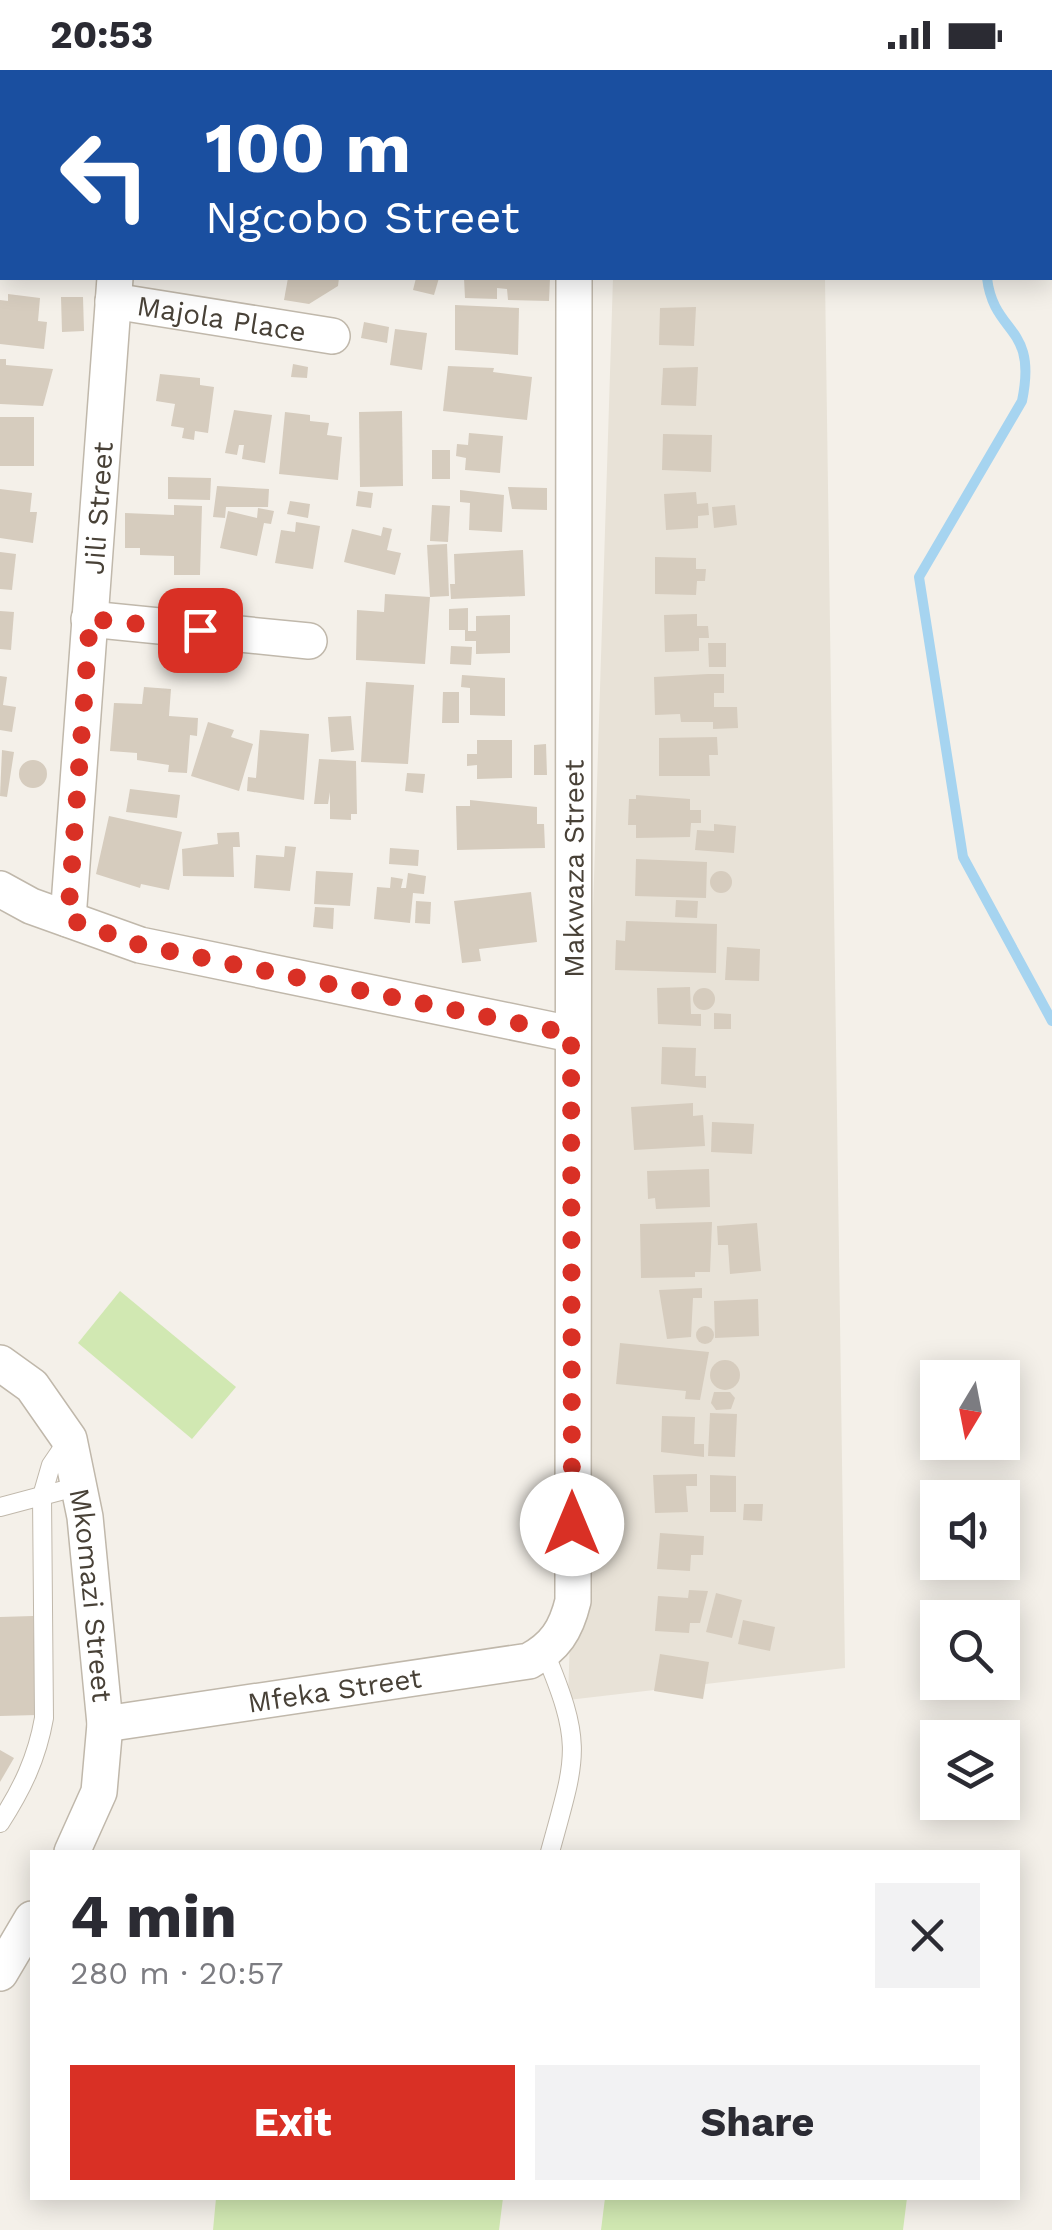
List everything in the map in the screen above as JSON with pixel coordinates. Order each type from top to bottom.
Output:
[{"type":"street","name":"Makwaza Street","points":[[551,1646],[573,1601],[574,280]]},
{"type":"street","name":"Majola Place","points":[[114,289],[332,336]]},
{"type":"street","name":"Jili Street","points":[[68,919],[114,289]]},
{"type":"street","points":[[90,619],[310,641]]},
{"type":"street","points":[[0,889],[140,945],[571,1034]]},
{"type":"street","name":"Mkomazi Street","points":[[0,1363],[32,1386],[68,1439],[78,1486],[105,1724],[98,1792],[73,1850]]},
{"type":"street","name":"Mfeka Street","points":[[105,1724],[502,1667],[551,1646]]},
{"type":"street","points":[[0,1973],[30,1923]]},
{"type":"lane","points":[[0,1823],[32,1767],[44,1718],[42,1496],[51,1466],[68,1439]]},
{"type":"lane","points":[[0,1508],[78,1486]]},
{"type":"lane","points":[[551,1646],[573,1726],[574,1765],[551,1850]]},
{"type":"shaded area","points":[[613,280],[825,280],[845,1668],[568,1700]]},
{"type":"green space","points":[[120,1291],[236,1387],[192,1439],[78,1343]]},
{"type":"green space","points":[[216,2200],[503,2200],[499,2230],[213,2230]]},
{"type":"green space","points":[[605,2200],[907,2200],[903,2230],[601,2230]]},
{"type":"building","points":[[288,280],[339,280],[338,286],[309,304],[284,300]]},
{"type":"building","points":[[416,280],[438,280],[434,295],[413,290]]},
{"type":"building","points":[[464,280],[550,280],[549,301],[508,300],[507,289],[497,288],[497,299],[465,298]]},
{"type":"building","points":[[8,294],[40,298],[38,321],[47,322],[44,349],[0,344],[0,300],[8,301]]},
{"type":"building","points":[[61,297],[83,297],[84,331],[62,332]]},
{"type":"building","points":[[455,305],[519,308],[518,355],[455,350]]},
{"type":"building","points":[[696,307],[694,346],[659,345],[660,308]]},
{"type":"building","points":[[364,322],[389,327],[387,343],[361,338]]},
{"type":"building","points":[[395,329],[427,333],[422,370],[390,365]]},
{"type":"building","points":[[0,359],[6,359],[6,365],[53,369],[43,406],[0,404]]},
{"type":"building","points":[[293,364],[308,367],[307,378],[291,377]]},
{"type":"building","points":[[448,366],[494,368],[493,372],[532,377],[527,420],[443,411]]},
{"type":"building","points":[[698,367],[696,406],[661,405],[663,368]]},
{"type":"building","points":[[160,374],[200,378],[200,385],[214,387],[208,433],[195,431],[194,440],[182,438],[184,428],[171,426],[175,404],[156,401]]},
{"type":"building","points":[[234,410],[272,415],[265,463],[242,459],[244,445],[239,445],[237,455],[225,453]]},
{"type":"building","points":[[402,411],[403,486],[360,487],[359,412]]},
{"type":"building","points":[[285,412],[310,415],[310,421],[329,423],[327,435],[342,437],[338,480],[279,474]]},
{"type":"building","points":[[0,417],[34,417],[34,466],[0,466]]},
{"type":"building","points":[[469,433],[503,436],[500,473],[465,470],[466,458],[456,456],[457,444],[468,445]]},
{"type":"building","points":[[663,434],[712,435],[711,472],[662,470]]},
{"type":"building","points":[[432,450],[450,450],[450,479],[432,479]]},
{"type":"building","points":[[168,477],[211,478],[210,500],[168,499]]},
{"type":"building","points":[[217,486],[269,489],[268,507],[226,507],[225,518],[213,517]]},
{"type":"building","points":[[508,487],[547,488],[547,510],[512,509]]},
{"type":"building","points":[[0,489],[32,493],[30,512],[37,512],[33,543],[0,538]]},
{"type":"building","points":[[460,490],[504,495],[502,532],[469,530],[470,503],[460,502]]},
{"type":"building","points":[[358,491],[373,493],[371,508],[356,506]]},
{"type":"building","points":[[696,492],[697,504],[708,503],[709,515],[698,516],[698,528],[666,530],[664,494]]},
{"type":"building","points":[[290,501],[310,504],[308,518],[287,514]]},
{"type":"building","points":[[174,505],[202,506],[200,575],[174,575],[174,556],[140,555],[140,548],[125,548],[125,513],[174,515]]},
{"type":"building","points":[[432,505],[450,506],[448,542],[430,541]]},
{"type":"building","points":[[735,505],[737,525],[714,528],[712,507]]},
{"type":"building","points":[[258,508],[274,511],[271,524],[264,523],[257,556],[220,548],[228,511],[257,518]]},
{"type":"building","points":[[296,522],[320,526],[313,569],[275,563],[281,530],[295,532]]},
{"type":"building","points":[[383,527],[392,529],[387,550],[401,553],[395,575],[344,562],[352,529],[381,536]]},
{"type":"building","points":[[447,544],[449,596],[430,597],[427,545]]},
{"type":"building","points":[[523,550],[525,596],[451,599],[454,554]]},
{"type":"building","points":[[0,552],[16,554],[12,590],[0,589]]},
{"type":"building","points":[[655,557],[696,558],[696,569],[706,569],[705,581],[697,581],[696,595],[655,594]]},
{"type":"building","points":[[385,594],[430,597],[425,664],[356,660],[357,610],[384,612]]},
{"type":"building","points":[[468,608],[468,631],[476,631],[476,616],[510,615],[510,653],[476,654],[476,641],[465,641],[465,630],[449,630],[449,609]]},
{"type":"building","points":[[0,611],[14,612],[11,650],[0,649]]},
{"type":"building","points":[[697,614],[697,626],[708,626],[709,638],[699,638],[699,651],[665,652],[664,615]]},
{"type":"building","points":[[708,643],[726,643],[726,667],[709,667]]},
{"type":"building","points":[[451,646],[472,647],[471,665],[450,664]]},
{"type":"building","points":[[724,674],[724,693],[714,693],[714,707],[737,707],[738,728],[713,729],[713,722],[681,722],[680,714],[655,715],[654,677]]},
{"type":"building","points":[[462,675],[505,678],[505,716],[470,715],[470,688],[461,687]]},
{"type":"building","points":[[0,676],[7,677],[3,705],[16,707],[12,732],[0,730]]},
{"type":"building","points":[[366,682],[414,685],[408,764],[361,762]]},
{"type":"building","points":[[144,687],[171,689],[169,716],[198,718],[197,736],[190,735],[187,773],[168,772],[169,765],[137,760],[137,753],[110,751],[114,703],[142,704]]},
{"type":"building","points":[[443,692],[459,692],[459,723],[442,723]]},
{"type":"building","points":[[351,716],[354,750],[331,752],[328,717]]},
{"type":"building","points":[[208,722],[234,730],[231,737],[253,744],[239,791],[191,776]]},
{"type":"building","points":[[260,730],[309,734],[304,800],[247,791],[248,777],[256,778]]},
{"type":"building","points":[[717,737],[718,755],[709,755],[710,776],[659,776],[659,738]]},
{"type":"building","points":[[477,740],[512,740],[512,778],[477,779],[477,765],[467,766],[467,754],[477,754]]},
{"type":"building","points":[[546,744],[547,775],[534,775],[534,745]]},
{"type":"building","points":[[2,750],[14,752],[7,797],[0,796]]},
{"type":"building","points":[[319,759],[356,761],[357,814],[351,814],[351,820],[330,819],[330,792],[328,804],[314,804]]},
{"type":"building","points":[[33,760],[43,764],[47,774],[43,784],[33,788],[23,784],[19,774],[23,764]]},
{"type":"building","points":[[407,773],[425,774],[423,793],[405,791]]},
{"type":"building","points":[[130,789],[180,795],[177,818],[126,812]]},
{"type":"building","points":[[636,795],[690,799],[690,810],[701,810],[701,823],[691,823],[690,837],[636,838],[636,825],[628,825],[629,799],[636,799]]},
{"type":"building","points":[[470,800],[537,807],[537,824],[544,824],[545,848],[457,850],[456,806],[470,806]]},
{"type":"building","points":[[109,816],[182,832],[169,890],[141,884],[140,888],[96,874]]},
{"type":"building","points":[[714,824],[736,826],[734,853],[695,850],[697,830],[714,831]]},
{"type":"building","points":[[239,832],[240,847],[233,847],[234,877],[183,876],[182,849],[218,844],[217,833]]},
{"type":"building","points":[[285,846],[296,847],[290,891],[254,888],[256,855],[284,857]]},
{"type":"building","points":[[390,848],[419,850],[418,866],[389,864]]},
{"type":"building","points":[[636,859],[707,862],[706,898],[635,896]]},
{"type":"building","points":[[316,871],[353,873],[350,906],[314,904]]},
{"type":"building","points":[[721,871],[729,874],[729,890],[721,893],[713,890],[710,882],[713,874]]},
{"type":"building","points":[[408,873],[426,876],[424,894],[413,893],[410,923],[374,919],[377,887],[390,888],[391,877],[403,879],[401,888],[406,888]]},
{"type":"building","points":[[531,892],[537,942],[479,949],[481,961],[462,963],[454,901]]},
{"type":"building","points":[[676,900],[698,901],[697,918],[675,917]]},
{"type":"building","points":[[416,901],[431,902],[430,924],[415,923]]},
{"type":"building","points":[[315,907],[334,908],[333,929],[313,927]]},
{"type":"building","points":[[626,921],[717,924],[716,973],[615,970],[616,940],[625,941]]},
{"type":"building","points":[[727,947],[760,949],[759,981],[725,980]]},
{"type":"building","points":[[690,987],[691,1014],[701,1014],[701,1026],[658,1024],[657,988]]},
{"type":"building","points":[[704,988],[712,991],[712,1007],[704,1010],[696,1007],[693,999],[696,991]]},
{"type":"building","points":[[714,1013],[731,1014],[731,1029],[714,1029]]},
{"type":"building","points":[[662,1047],[696,1048],[695,1076],[706,1076],[706,1088],[661,1084]]},
{"type":"building","points":[[693,1103],[693,1116],[703,1115],[705,1146],[634,1150],[631,1107]]},
{"type":"building","points":[[712,1122],[754,1124],[752,1154],[711,1152]]},
{"type":"building","points":[[709,1169],[710,1207],[656,1209],[655,1198],[648,1199],[647,1171]]},
{"type":"building","points":[[712,1222],[710,1272],[695,1272],[695,1277],[641,1278],[640,1224]]},
{"type":"building","points":[[757,1223],[761,1271],[730,1274],[728,1245],[718,1245],[717,1226]]},
{"type":"building","points":[[702,1288],[702,1298],[693,1298],[691,1337],[667,1339],[659,1290]]},
{"type":"building","points":[[758,1299],[759,1336],[715,1338],[714,1301]]},
{"type":"building","points":[[705,1326],[714,1335],[705,1344],[696,1335]]},
{"type":"building","points":[[620,1343],[709,1352],[700,1400],[685,1399],[686,1391],[616,1384]]},
{"type":"building","points":[[725,1360],[736,1364],[740,1375],[736,1386],[725,1390],[714,1386],[710,1375],[714,1364]]},
{"type":"building","points":[[714,1392],[730,1392],[735,1398],[731,1409],[716,1410],[711,1403]]},
{"type":"building","points":[[710,1413],[737,1414],[735,1457],[708,1456]]},
{"type":"building","points":[[662,1416],[695,1417],[694,1444],[704,1444],[704,1457],[661,1452]]},
{"type":"building","points":[[697,1474],[697,1486],[686,1486],[688,1512],[655,1513],[653,1475]]},
{"type":"building","points":[[710,1475],[736,1476],[736,1512],[710,1512]]},
{"type":"building","points":[[744,1504],[763,1504],[762,1521],[743,1520]]},
{"type":"building","points":[[660,1533],[704,1536],[703,1555],[691,1555],[690,1571],[657,1569]]},
{"type":"building","points":[[689,1590],[708,1591],[700,1623],[690,1623],[689,1633],[655,1631],[658,1596],[688,1598]]},
{"type":"building","points":[[716,1593],[742,1600],[732,1638],[706,1632]]},
{"type":"building","points":[[33,1616],[37,1715],[0,1716],[0,1617]]},
{"type":"building","points":[[743,1620],[775,1627],[770,1651],[738,1644]]},
{"type":"building","points":[[660,1654],[709,1662],[703,1699],[654,1691]]},
{"type":"building","points":[[0,1750],[14,1758],[0,1782]]},
{"type":"waterway","points":[[987,280],[991,297],[1024,357],[1022,401],[919,577],[963,857],[1052,1021]]},
{"type":"route","points":[[200,630],[90,619],[68,919],[140,945],[571,1034],[572,1524]]}]
